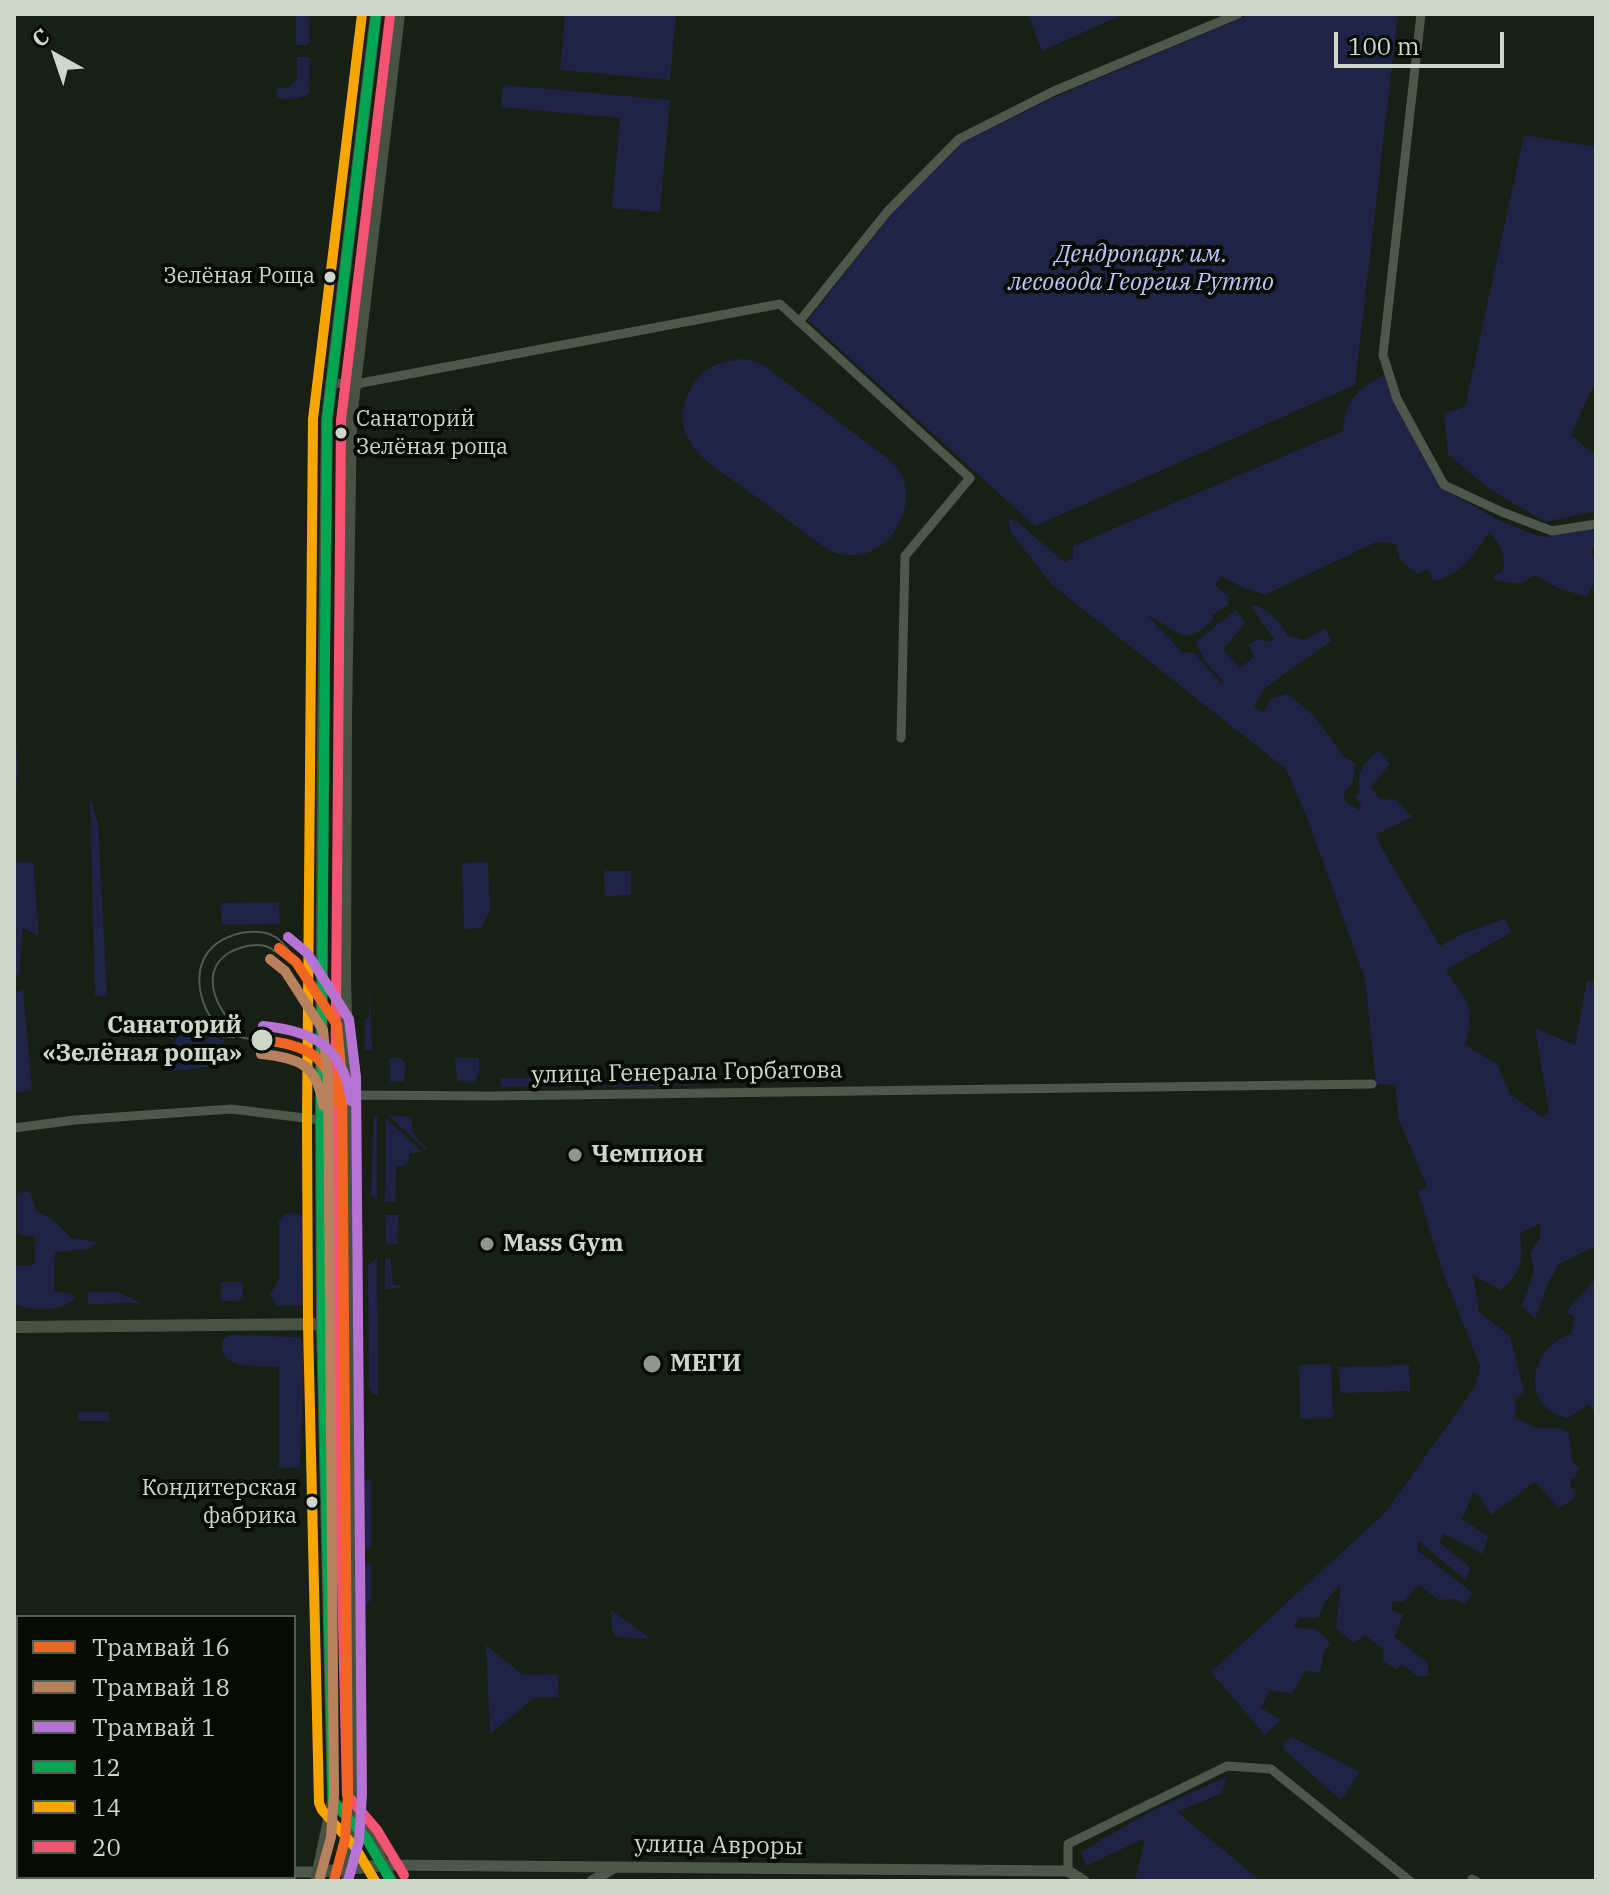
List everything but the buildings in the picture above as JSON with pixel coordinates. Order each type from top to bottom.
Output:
[{"type":"main road","points":[[318,1876],[333,1801],[322,1324],[321,1120],[327,419],[376,14]]},
{"type":"main road","points":[[349,1875],[355,1825],[349,1095],[345,983],[351,418],[399,14]]},
{"type":"main road","points":[[14,1327],[322,1324]]},
{"type":"main road","points":[[333,1801],[385,1865]]},
{"type":"main road","points":[[354,1801],[391,1881]]},
{"type":"main road","name":"улица Авроры","points":[[318,1876],[349,1875],[385,1865]]},
{"type":"street","points":[[799,322],[887,212],[959,139],[1054,91],[1238,14]]},
{"type":"street","points":[[1421,14],[1383,355],[1397,399],[1444,485],[1552,531],[1596,524]]},
{"type":"street","points":[[332,383],[356,384],[780,304],[970,478],[905,556],[901,738]]},
{"type":"street","name":"улица Генерала Горбатова","points":[[349,1095],[491,1096],[1372,1084]]},
{"type":"street","points":[[14,1128],[75,1120],[231,1109],[321,1120],[349,1095]]},
{"type":"street","points":[[1084,1881],[1068,1871],[1068,1844],[1227,1766],[1271,1769],[1407,1880]]},
{"type":"street","name":"улица Авроры","points":[[385,1865],[933,1875],[1068,1871]]},
{"type":"street","points":[[592,1881],[616,1867]]},
{"type":"street","points":[[296,1872],[318,1876]]},
{"type":"green space","points":[[296,14],[309,14],[310,41],[307,45],[296,45]]},
{"type":"green space","points":[[565,14],[676,14],[670,80],[560,70]]},
{"type":"green space","points":[[1028,14],[1124,14],[1042,51]]},
{"type":"green space","name":"Дендропарк им. лесовода Георгия Рутто","points":[[1251,14],[1398,14],[1355,385],[1035,526],[808,320],[890,216],[963,142],[1057,96]]},
{"type":"green space","points":[[297,57],[309,57],[310,60],[309,94],[285,99],[277,97],[277,88],[288,88],[297,79]]},
{"type":"green space","points":[[503,85],[670,100],[660,212],[612,208],[620,118],[501,107]]},
{"type":"green space","points":[[1524,135],[1596,147],[1596,380],[1571,435],[1596,456],[1596,511],[1545,522],[1488,488],[1448,454],[1444,413],[1465,407]]},
{"type":"green space","points":[[744,359],[762,364],[898,469],[904,482],[905,507],[895,530],[877,548],[857,555],[830,551],[713,466],[693,447],[685,433],[683,410],[693,384],[711,367]]},
{"type":"green space","points":[[1385,374],[1443,489],[1497,519],[1534,535],[1547,537],[1596,524],[1596,546],[1591,549],[1595,578],[1587,597],[1558,588],[1535,575],[1520,584],[1493,580],[1495,574],[1502,572],[1504,560],[1500,545],[1489,532],[1472,556],[1442,579],[1433,581],[1428,569],[1418,574],[1400,560],[1396,544],[1376,542],[1265,595],[1221,576],[1215,585],[1228,596],[1228,605],[1212,615],[1213,619],[1194,634],[1181,634],[1148,616],[1181,652],[1194,653],[1222,684],[1224,682],[1204,660],[1196,642],[1236,610],[1245,623],[1223,650],[1240,668],[1255,656],[1248,645],[1257,639],[1268,642],[1274,639],[1250,605],[1273,616],[1288,636],[1304,640],[1326,628],[1331,641],[1265,688],[1254,707],[1264,713],[1271,698],[1288,694],[1313,715],[1344,757],[1356,764],[1352,783],[1343,793],[1346,802],[1360,810],[1361,804],[1355,797],[1360,792],[1360,773],[1365,764],[1379,751],[1390,764],[1371,787],[1380,799],[1396,800],[1412,817],[1377,834],[1380,845],[1440,946],[1464,933],[1504,919],[1512,932],[1446,970],[1468,1005],[1470,1022],[1465,1045],[1497,1064],[1510,1094],[1542,1117],[1549,1112],[1535,1028],[1575,1045],[1587,980],[1596,983],[1596,1246],[1559,1264],[1548,1283],[1535,1319],[1522,1306],[1534,1271],[1530,1253],[1540,1238],[1541,1223],[1520,1233],[1520,1264],[1514,1277],[1501,1290],[1473,1275],[1479,1312],[1510,1336],[1524,1391],[1513,1402],[1516,1402],[1515,1418],[1536,1428],[1559,1428],[1569,1433],[1572,1461],[1579,1468],[1575,1478],[1571,1479],[1570,1486],[1575,1491],[1572,1500],[1559,1508],[1535,1482],[1491,1515],[1479,1495],[1473,1493],[1462,1519],[1488,1536],[1483,1554],[1444,1534],[1439,1542],[1471,1568],[1465,1579],[1418,1541],[1417,1550],[1473,1593],[1465,1604],[1452,1599],[1439,1600],[1419,1585],[1404,1601],[1392,1602],[1393,1611],[1403,1615],[1394,1637],[1427,1662],[1429,1676],[1419,1677],[1402,1664],[1396,1669],[1383,1661],[1384,1650],[1365,1635],[1354,1643],[1336,1628],[1341,1584],[1326,1600],[1318,1618],[1298,1618],[1294,1627],[1318,1630],[1330,1644],[1324,1652],[1320,1673],[1305,1671],[1292,1694],[1270,1690],[1261,1708],[1281,1720],[1265,1735],[1211,1672],[1386,1512],[1476,1385],[1480,1366],[1443,1272],[1418,1192],[1427,1186],[1399,1120],[1395,1085],[1376,1084],[1365,979],[1307,817],[1286,769],[1051,584],[1010,531],[1009,520],[1017,521],[1064,562],[1073,558],[1073,546],[1343,431],[1350,402],[1367,385]]},
{"type":"green space","points":[[14,703],[18,772],[14,814]]},
{"type":"green space","points":[[90,797],[98,823],[107,995],[95,997]]},
{"type":"green space","points":[[14,862],[33,862],[39,936],[23,928],[19,975],[14,975]]},
{"type":"green space","points":[[488,862],[490,911],[481,928],[464,929],[462,863]]},
{"type":"green space","points":[[604,871],[631,871],[631,895],[605,896]]},
{"type":"green space","points":[[279,902],[280,924],[222,925],[221,903]]},
{"type":"green space","points":[[369,983],[372,1050],[365,1050],[365,1018],[369,1017]]},
{"type":"green space","points":[[23,989],[32,1090],[14,1093],[14,994]]},
{"type":"green space","points":[[193,1025],[224,1041],[225,1059],[219,1066],[172,1071],[169,1068],[169,1047]]},
{"type":"green space","points":[[390,1058],[400,1058],[406,1064],[404,1081],[390,1082]]},
{"type":"green space","points":[[455,1058],[479,1058],[475,1081],[457,1080]]},
{"type":"green space","points":[[699,1076],[699,1085],[501,1087],[501,1078]]},
{"type":"green space","points":[[388,1115],[411,1117],[413,1134],[427,1148],[425,1149]]},
{"type":"green space","points":[[374,1116],[377,1116],[377,1199],[371,1195]]},
{"type":"green space","points":[[386,1118],[422,1152],[409,1153],[409,1162],[405,1166],[396,1166],[395,1202],[385,1202]]},
{"type":"green space","points":[[30,1191],[36,1211],[51,1218],[71,1238],[98,1242],[89,1249],[55,1252],[54,1291],[71,1294],[75,1299],[54,1309],[14,1304],[14,1266],[34,1265],[35,1237],[17,1234],[17,1193]]},
{"type":"green space","points":[[287,1213],[299,1214],[305,1220],[304,1305],[277,1306],[270,1295],[279,1279],[279,1221]]},
{"type":"green space","points":[[385,1215],[399,1215],[399,1244],[386,1245]]},
{"type":"green space","points":[[377,1258],[378,1395],[372,1393],[369,1387],[368,1265]]},
{"type":"green space","points":[[385,1259],[391,1259],[393,1285],[400,1285],[400,1288],[385,1289]]},
{"type":"green space","points":[[1596,1278],[1596,1414],[1589,1404],[1568,1418],[1552,1412],[1542,1402],[1536,1390],[1535,1376],[1546,1351],[1571,1334],[1575,1317],[1566,1312]]},
{"type":"green space","points":[[221,1282],[242,1282],[243,1296],[238,1301],[221,1301]]},
{"type":"green space","points":[[88,1292],[118,1292],[141,1303],[88,1304]]},
{"type":"green space","points":[[230,1335],[297,1337],[302,1340],[305,1346],[300,1467],[279,1468],[279,1367],[250,1366],[225,1357],[223,1339]]},
{"type":"green space","points":[[1331,1364],[1333,1418],[1300,1419],[1299,1365]]},
{"type":"green space","points":[[1409,1365],[1410,1391],[1340,1393],[1339,1367]]},
{"type":"green space","points":[[78,1412],[109,1412],[109,1421],[78,1421]]},
{"type":"green space","points":[[371,1479],[371,1549],[365,1549],[365,1480]]},
{"type":"green space","points":[[365,1564],[371,1564],[371,1600],[364,1606]]},
{"type":"green space","points":[[611,1610],[651,1639],[616,1637],[612,1629]]},
{"type":"green space","points":[[486,1645],[523,1675],[558,1674],[559,1697],[534,1698],[490,1734]]},
{"type":"green space","points":[[1292,1737],[1360,1772],[1341,1800],[1283,1749],[1284,1742]]},
{"type":"green space","points":[[1226,1777],[1222,1793],[1177,1812],[1261,1881],[1135,1881],[1145,1838],[1086,1866],[1081,1852],[1153,1810]]},
{"type":"tram line","points":[[256,1040],[226,1032],[210,1017],[200,984],[203,961],[208,952],[227,937],[255,932],[277,938],[296,962]]},
{"type":"tram line","name":"1","points":[[288,937],[307,953],[349,1019],[356,1077],[362,1794],[359,1841],[348,1881]]},
{"type":"tram line","points":[[238,1029],[220,1007],[213,984],[214,972],[228,953],[246,946],[265,946],[304,973]]},
{"type":"tram line","name":"16","points":[[279,948],[296,962],[337,1025],[342,1078],[348,1794],[345,1839],[334,1881]]},
{"type":"tram line","name":"18","points":[[270,959],[285,971],[323,1030],[328,1079],[334,1794],[331,1837],[320,1877]]},
{"type":"tram line","name":"1","points":[[263,1026],[298,1032],[324,1045],[341,1067],[351,1101]]},
{"type":"tram line","points":[[190,1034],[234,1037]]},
{"type":"tram line","name":"16","points":[[262,1040],[292,1045],[314,1055],[329,1074],[337,1103]]},
{"type":"tram line","name":"18","points":[[261,1054],[286,1058],[304,1066],[316,1080],[323,1105]]},
{"type":"transit line","name":"14","points":[[362,14],[313,419],[308,1324],[319,1803],[355,1847],[375,1881]]},
{"type":"transit line","name":"12","points":[[376,14],[327,419],[322,1324],[333,1801],[366,1838],[391,1881]]},
{"type":"transit line","name":"20","points":[[390,16],[341,420],[336,1324],[347,1795],[377,1830],[404,1875]]},
{"type":"place","name":"Зелёная Роща","points":[[330,277]]},
{"type":"place","name":"Санаторий Зелёная роща","points":[[341,433]]},
{"type":"place","name":"Санаторий «Зелёная роща»","points":[[262,1040]]},
{"type":"place","name":"Чемпион","points":[[575,1155]]},
{"type":"place","name":"Mass Gym","points":[[487,1244]]},
{"type":"place","name":"МЕГИ","points":[[652,1364]]},
{"type":"place","name":"Кондитерская фабрика","points":[[312,1502]]}]
